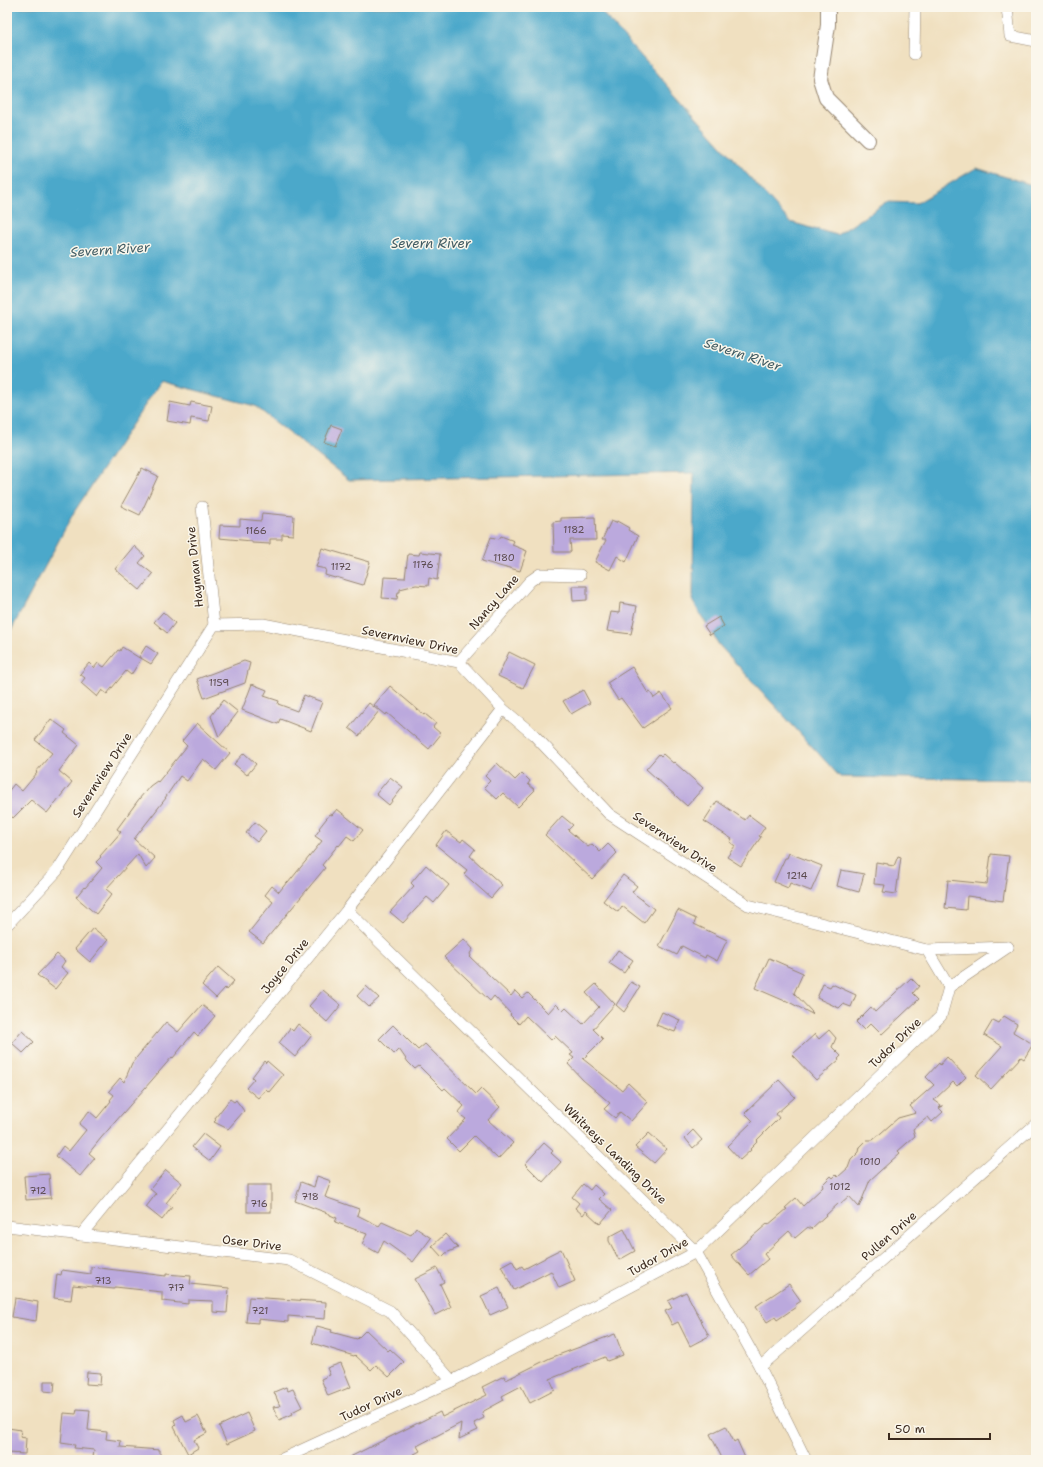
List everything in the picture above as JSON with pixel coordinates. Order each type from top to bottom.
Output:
[{"type":"street","points":[[828,7],[828,25],[820,79],[826,98],[868,140]]},
{"type":"street","points":[[914,54],[915,7]]},
{"type":"street","points":[[1007,7],[1010,36],[1036,41]]},
{"type":"street","name":"Hayman Drive","points":[[202,507],[214,625]]},
{"type":"street","name":"Nancy Lane","points":[[459,662],[530,581],[540,574],[580,575]]},
{"type":"street","name":"Severnview Drive","points":[[7,925],[57,871],[214,625],[263,624],[459,662],[503,709],[534,735],[609,814],[748,905],[927,950],[1008,947],[949,987]]},
{"type":"street","name":"Joyce Drive","points":[[82,1235],[347,910],[503,709]]},
{"type":"street","name":"Whitneys Landing Drive","points":[[347,910],[696,1252],[760,1367],[806,1460]]},
{"type":"street","points":[[927,950],[949,987]]},
{"type":"street","name":"Tudor Drive","points":[[280,1460],[452,1381],[696,1252],[942,1016],[949,987]]},
{"type":"street","name":"Pullen Drive","points":[[760,1367],[1036,1124]]},
{"type":"street","name":"Oser Drive","points":[[7,1226],[289,1260],[390,1311],[452,1381]]},
{"type":"water","name":"Severn River","points":[[7,7],[597,7],[790,222],[837,235],[887,202],[917,203],[976,168],[1036,186],[1036,780],[840,777],[719,645],[693,602],[694,473],[349,480],[255,406],[161,381],[74,512],[7,638]]},
{"type":"building","points":[[170,402],[190,406],[191,402],[212,406],[209,421],[191,418],[190,425],[167,421]]},
{"type":"building","points":[[331,425],[342,429],[335,446],[324,442]]},
{"type":"building","points":[[142,468],[158,476],[140,515],[121,506]]},
{"type":"building","points":[[262,513],[294,516],[293,535],[282,534],[282,539],[270,539],[270,544],[219,538],[220,525],[240,526],[240,519],[261,521]]},
{"type":"building","points":[[595,517],[596,540],[570,540],[571,552],[554,552],[553,522],[561,521],[561,518]]},
{"type":"building","points":[[611,521],[616,523],[617,521],[629,528],[628,530],[638,536],[626,562],[617,556],[610,570],[595,562],[606,540],[602,540]]},
{"type":"building","points":[[501,536],[514,541],[512,545],[527,551],[520,571],[482,561],[491,537],[499,539]]},
{"type":"building","points":[[134,546],[145,556],[139,563],[153,574],[140,590],[115,569]]},
{"type":"building","points":[[322,548],[370,562],[363,585],[325,575],[326,569],[316,567]]},
{"type":"building","points":[[420,552],[440,554],[437,580],[429,578],[428,586],[416,585],[400,589],[397,599],[382,598],[384,577],[405,578],[408,554],[419,555]]},
{"type":"building","points":[[572,586],[587,586],[587,600],[573,601]]},
{"type":"building","points":[[620,603],[637,606],[631,634],[607,631],[611,612],[619,613]]},
{"type":"building","points":[[163,612],[175,623],[167,633],[154,622]]},
{"type":"building","points":[[719,617],[724,626],[710,635],[704,626]]},
{"type":"building","points":[[146,646],[158,654],[151,664],[139,657]]},
{"type":"building","points":[[122,647],[141,659],[131,675],[126,671],[107,694],[102,690],[97,697],[81,683],[85,678],[80,674],[89,663],[94,668],[98,663],[104,667]]},
{"type":"building","points":[[509,652],[535,665],[523,688],[498,676]]},
{"type":"building","points":[[244,661],[250,663],[245,683],[204,698],[197,679]]},
{"type":"building","points":[[632,667],[648,693],[650,692],[654,698],[661,693],[672,708],[643,728],[621,698],[618,700],[607,683]]},
{"type":"building","points":[[252,684],[267,690],[264,696],[279,701],[278,704],[297,711],[304,695],[322,702],[311,731],[280,719],[278,724],[242,710]]},
{"type":"building","points":[[390,686],[424,715],[425,714],[436,723],[433,727],[441,734],[429,749],[387,713],[386,715],[374,705]]},
{"type":"building","points":[[583,690],[590,703],[571,714],[563,701]]},
{"type":"building","points":[[223,700],[238,712],[219,737],[211,716]]},
{"type":"building","points":[[369,703],[379,711],[359,736],[349,728]]},
{"type":"building","points":[[51,719],[66,730],[64,733],[79,745],[59,771],[72,782],[47,813],[31,800],[13,818],[7,812],[7,793],[14,784],[22,791],[52,753],[35,740]]},
{"type":"building","points":[[197,723],[230,753],[216,770],[203,759],[187,781],[180,776],[166,798],[134,839],[155,858],[146,868],[138,854],[106,889],[112,894],[96,914],[76,897],[102,868],[96,862],[121,832],[117,829],[139,799],[150,786],[157,781],[158,782],[187,746],[182,741]]},
{"type":"building","points":[[244,753],[256,764],[247,775],[234,764]]},
{"type":"building","points":[[659,754],[661,756],[663,754],[673,763],[674,762],[703,788],[687,806],[646,769]]},
{"type":"building","points":[[497,763],[515,780],[522,773],[530,781],[528,784],[535,790],[518,807],[503,793],[497,799],[484,787],[490,781],[485,776]]},
{"type":"building","points":[[390,777],[403,787],[389,805],[376,794]]},
{"type":"building","points":[[717,801],[745,820],[749,815],[765,827],[759,836],[761,837],[741,866],[727,857],[735,846],[730,842],[732,839],[704,821]]},
{"type":"building","points":[[337,809],[363,830],[354,841],[347,836],[339,846],[338,845],[322,865],[325,868],[263,943],[249,932],[273,902],[265,895],[272,886],[279,892],[287,882],[288,883],[322,841],[315,836],[320,829],[319,828],[330,814],[332,815]]},
{"type":"building","points":[[562,816],[573,825],[568,830],[588,847],[592,844],[600,852],[608,844],[617,853],[592,879],[545,835]]},
{"type":"building","points":[[255,822],[266,831],[257,842],[246,833]]},
{"type":"building","points":[[446,831],[461,842],[463,839],[475,849],[470,856],[502,885],[491,898],[464,874],[467,870],[436,845]]},
{"type":"building","points":[[789,853],[822,866],[811,891],[790,883],[788,888],[774,882],[785,858],[787,858]]},
{"type":"building","points":[[991,854],[1009,856],[1003,901],[967,896],[966,910],[945,908],[948,880],[987,884]]},
{"type":"building","points":[[898,856],[901,857],[896,894],[883,892],[885,885],[874,884],[876,862],[894,866]]},
{"type":"building","points":[[426,865],[449,885],[434,903],[427,897],[403,923],[390,912],[414,886],[411,883]]},
{"type":"building","points":[[841,870],[864,874],[859,892],[837,886]]},
{"type":"building","points":[[623,875],[637,886],[632,892],[654,909],[644,923],[622,906],[618,912],[603,901]]},
{"type":"building","points":[[678,910],[696,919],[694,924],[727,940],[717,961],[706,955],[705,958],[682,946],[677,955],[659,946]]},
{"type":"building","points":[[93,928],[108,940],[90,962],[75,949]]},
{"type":"building","points":[[464,939],[473,949],[470,957],[511,996],[515,991],[522,998],[528,993],[548,1013],[556,1004],[563,1011],[566,1008],[583,1024],[599,1007],[586,993],[596,984],[615,1004],[593,1029],[603,1039],[583,1059],[622,1090],[628,1083],[648,1102],[631,1121],[620,1112],[615,1118],[604,1109],[610,1103],[583,1080],[568,1064],[574,1058],[570,1055],[573,1053],[555,1036],[551,1040],[526,1016],[519,1024],[494,996],[490,1001],[444,957]]},
{"type":"building","points":[[618,950],[633,960],[624,973],[609,963]]},
{"type":"building","points":[[57,954],[65,961],[61,967],[68,973],[55,989],[37,975]]},
{"type":"building","points":[[769,958],[803,973],[794,993],[813,1013],[812,1014],[785,1000],[755,988]]},
{"type":"building","points":[[218,967],[234,981],[216,998],[202,985]]},
{"type":"building","points":[[911,978],[919,986],[913,993],[919,999],[882,1034],[871,1023],[864,1030],[856,1022],[871,1007],[875,1012]]},
{"type":"building","points":[[631,982],[640,987],[624,1012],[616,1005]]},
{"type":"building","points":[[823,984],[830,987],[832,984],[856,995],[851,1007],[843,1004],[839,1008],[817,998]]},
{"type":"building","points":[[366,986],[379,998],[369,1007],[357,996]]},
{"type":"building","points":[[323,990],[341,1005],[327,1022],[309,1006]]},
{"type":"building","points":[[202,1005],[215,1016],[198,1036],[194,1032],[173,1058],[172,1057],[101,1138],[89,1153],[95,1158],[80,1176],[56,1156],[63,1146],[69,1151],[86,1130],[79,1124],[89,1111],[97,1118],[114,1095],[109,1091],[120,1078],[124,1082],[132,1063],[166,1022],[178,1032]]},
{"type":"building","points":[[662,1012],[680,1020],[675,1032],[656,1025]]},
{"type":"building","points":[[1004,1016],[1017,1024],[1013,1032],[1033,1044],[1024,1059],[1021,1057],[991,1089],[976,1075],[1002,1046],[984,1035],[993,1020],[999,1023]]},
{"type":"building","points":[[298,1024],[312,1035],[295,1057],[279,1043],[290,1028],[293,1031]]},
{"type":"building","points":[[393,1025],[418,1050],[425,1044],[476,1094],[481,1089],[500,1107],[488,1120],[513,1143],[498,1159],[474,1136],[459,1151],[447,1139],[466,1119],[458,1113],[464,1106],[445,1088],[443,1090],[419,1066],[415,1069],[399,1049],[394,1054],[379,1039]]},
{"type":"building","points":[[829,1030],[836,1038],[832,1047],[841,1056],[838,1059],[839,1060],[816,1080],[792,1055],[815,1034],[819,1039]]},
{"type":"building","points":[[22,1031],[34,1042],[23,1053],[12,1043]]},
{"type":"building","points":[[947,1057],[966,1077],[957,1086],[953,1082],[934,1100],[941,1105],[939,1107],[943,1106],[939,1108],[943,1112],[932,1122],[928,1117],[913,1129],[915,1136],[898,1151],[900,1153],[870,1180],[859,1207],[849,1196],[840,1204],[839,1203],[811,1229],[808,1227],[795,1238],[789,1231],[764,1254],[768,1259],[749,1275],[731,1255],[787,1209],[785,1208],[796,1198],[803,1206],[823,1187],[822,1185],[831,1176],[833,1178],[836,1175],[838,1177],[848,1168],[851,1160],[859,1152],[860,1147],[867,1140],[873,1140],[898,1118],[916,1113],[910,1106],[934,1085],[926,1077]]},
{"type":"building","points":[[264,1061],[266,1063],[267,1061],[283,1075],[269,1092],[266,1089],[258,1098],[246,1088],[254,1079],[252,1077]]},
{"type":"building","points":[[779,1080],[795,1097],[776,1114],[779,1118],[756,1141],[757,1142],[750,1149],[751,1150],[740,1160],[727,1146],[753,1121],[745,1113]]},
{"type":"building","points":[[230,1099],[234,1102],[236,1100],[244,1111],[228,1129],[214,1122],[216,1120],[215,1118]]},
{"type":"building","points":[[693,1130],[702,1140],[693,1148],[685,1138]]},
{"type":"building","points":[[649,1133],[667,1149],[654,1163],[635,1147]]},
{"type":"building","points":[[203,1134],[220,1147],[210,1161],[192,1147]]},
{"type":"building","points":[[544,1143],[553,1151],[551,1153],[561,1162],[543,1182],[525,1164]]},
{"type":"building","points":[[166,1170],[182,1183],[166,1203],[172,1207],[162,1220],[146,1207],[156,1194],[150,1189]]},
{"type":"building","points":[[49,1174],[51,1198],[26,1200],[24,1176]]},
{"type":"building","points":[[317,1176],[331,1181],[325,1197],[359,1209],[357,1215],[379,1226],[382,1222],[411,1235],[416,1228],[431,1238],[413,1262],[384,1241],[378,1253],[362,1244],[367,1234],[335,1222],[337,1218],[330,1214],[295,1201],[301,1182],[314,1187]]},
{"type":"building","points":[[583,1184],[590,1190],[594,1185],[604,1194],[599,1199],[612,1210],[600,1224],[586,1211],[583,1215],[575,1208],[579,1203],[572,1197]]},
{"type":"building","points":[[247,1185],[271,1185],[271,1212],[247,1212]]},
{"type":"building","points":[[624,1229],[635,1251],[619,1260],[609,1241],[609,1237]]},
{"type":"building","points":[[445,1234],[458,1248],[446,1253],[442,1257],[432,1246]]},
{"type":"building","points":[[561,1249],[575,1281],[559,1288],[551,1271],[514,1290],[501,1266],[512,1260],[517,1269],[522,1266],[524,1269]]},
{"type":"building","points":[[91,1267],[166,1276],[166,1274],[191,1276],[190,1284],[229,1288],[227,1313],[213,1312],[213,1301],[188,1300],[188,1304],[162,1301],[162,1292],[115,1287],[114,1289],[73,1285],[71,1300],[54,1298],[57,1274],[61,1275],[62,1270],[91,1274]]},
{"type":"building","points":[[437,1268],[444,1282],[440,1284],[451,1307],[435,1315],[415,1279]]},
{"type":"building","points":[[789,1284],[801,1301],[795,1305],[796,1307],[777,1320],[775,1317],[767,1322],[756,1306]]},
{"type":"building","points":[[499,1288],[508,1307],[490,1315],[481,1296]]},
{"type":"building","points":[[686,1292],[709,1336],[690,1346],[678,1322],[672,1325],[665,1311],[672,1308],[668,1301]]},
{"type":"building","points":[[249,1297],[326,1302],[325,1319],[288,1316],[288,1322],[258,1319],[258,1323],[246,1322]]},
{"type":"building","points":[[15,1298],[38,1302],[36,1321],[12,1317]]},
{"type":"building","points":[[317,1326],[332,1330],[331,1332],[357,1339],[366,1330],[388,1351],[390,1349],[404,1362],[389,1377],[376,1365],[371,1370],[355,1355],[354,1356],[312,1343]]},
{"type":"building","points":[[615,1334],[623,1355],[607,1361],[605,1357],[550,1379],[555,1390],[530,1403],[521,1386],[502,1396],[504,1400],[482,1412],[484,1418],[474,1423],[478,1430],[459,1439],[461,1423],[417,1446],[420,1451],[403,1460],[344,1460],[440,1412],[442,1417],[487,1395],[482,1387],[504,1376],[506,1380],[550,1358]]},
{"type":"building","points":[[341,1363],[351,1387],[328,1396],[321,1379],[330,1375],[327,1368]]},
{"type":"building","points":[[87,1372],[101,1373],[100,1385],[86,1384]]},
{"type":"building","points":[[44,1381],[55,1381],[54,1392],[44,1391]]},
{"type":"building","points":[[286,1387],[288,1391],[293,1389],[302,1407],[292,1412],[293,1414],[279,1420],[273,1407],[280,1406],[274,1392]]},
{"type":"building","points":[[77,1409],[90,1410],[88,1430],[107,1432],[106,1439],[121,1441],[120,1447],[160,1450],[160,1460],[112,1460],[93,1458],[94,1450],[74,1448],[75,1445],[61,1443],[64,1413],[76,1414]]},
{"type":"building","points":[[247,1413],[255,1431],[227,1444],[219,1426]]},
{"type":"building","points":[[183,1415],[186,1422],[198,1416],[207,1433],[194,1440],[198,1448],[188,1454],[174,1427],[176,1425],[174,1420]]},
{"type":"building","points":[[726,1426],[734,1442],[737,1440],[746,1460],[723,1460],[710,1434]]},
{"type":"building","points":[[8,1428],[21,1430],[20,1437],[26,1438],[25,1454],[7,1453]]}]
